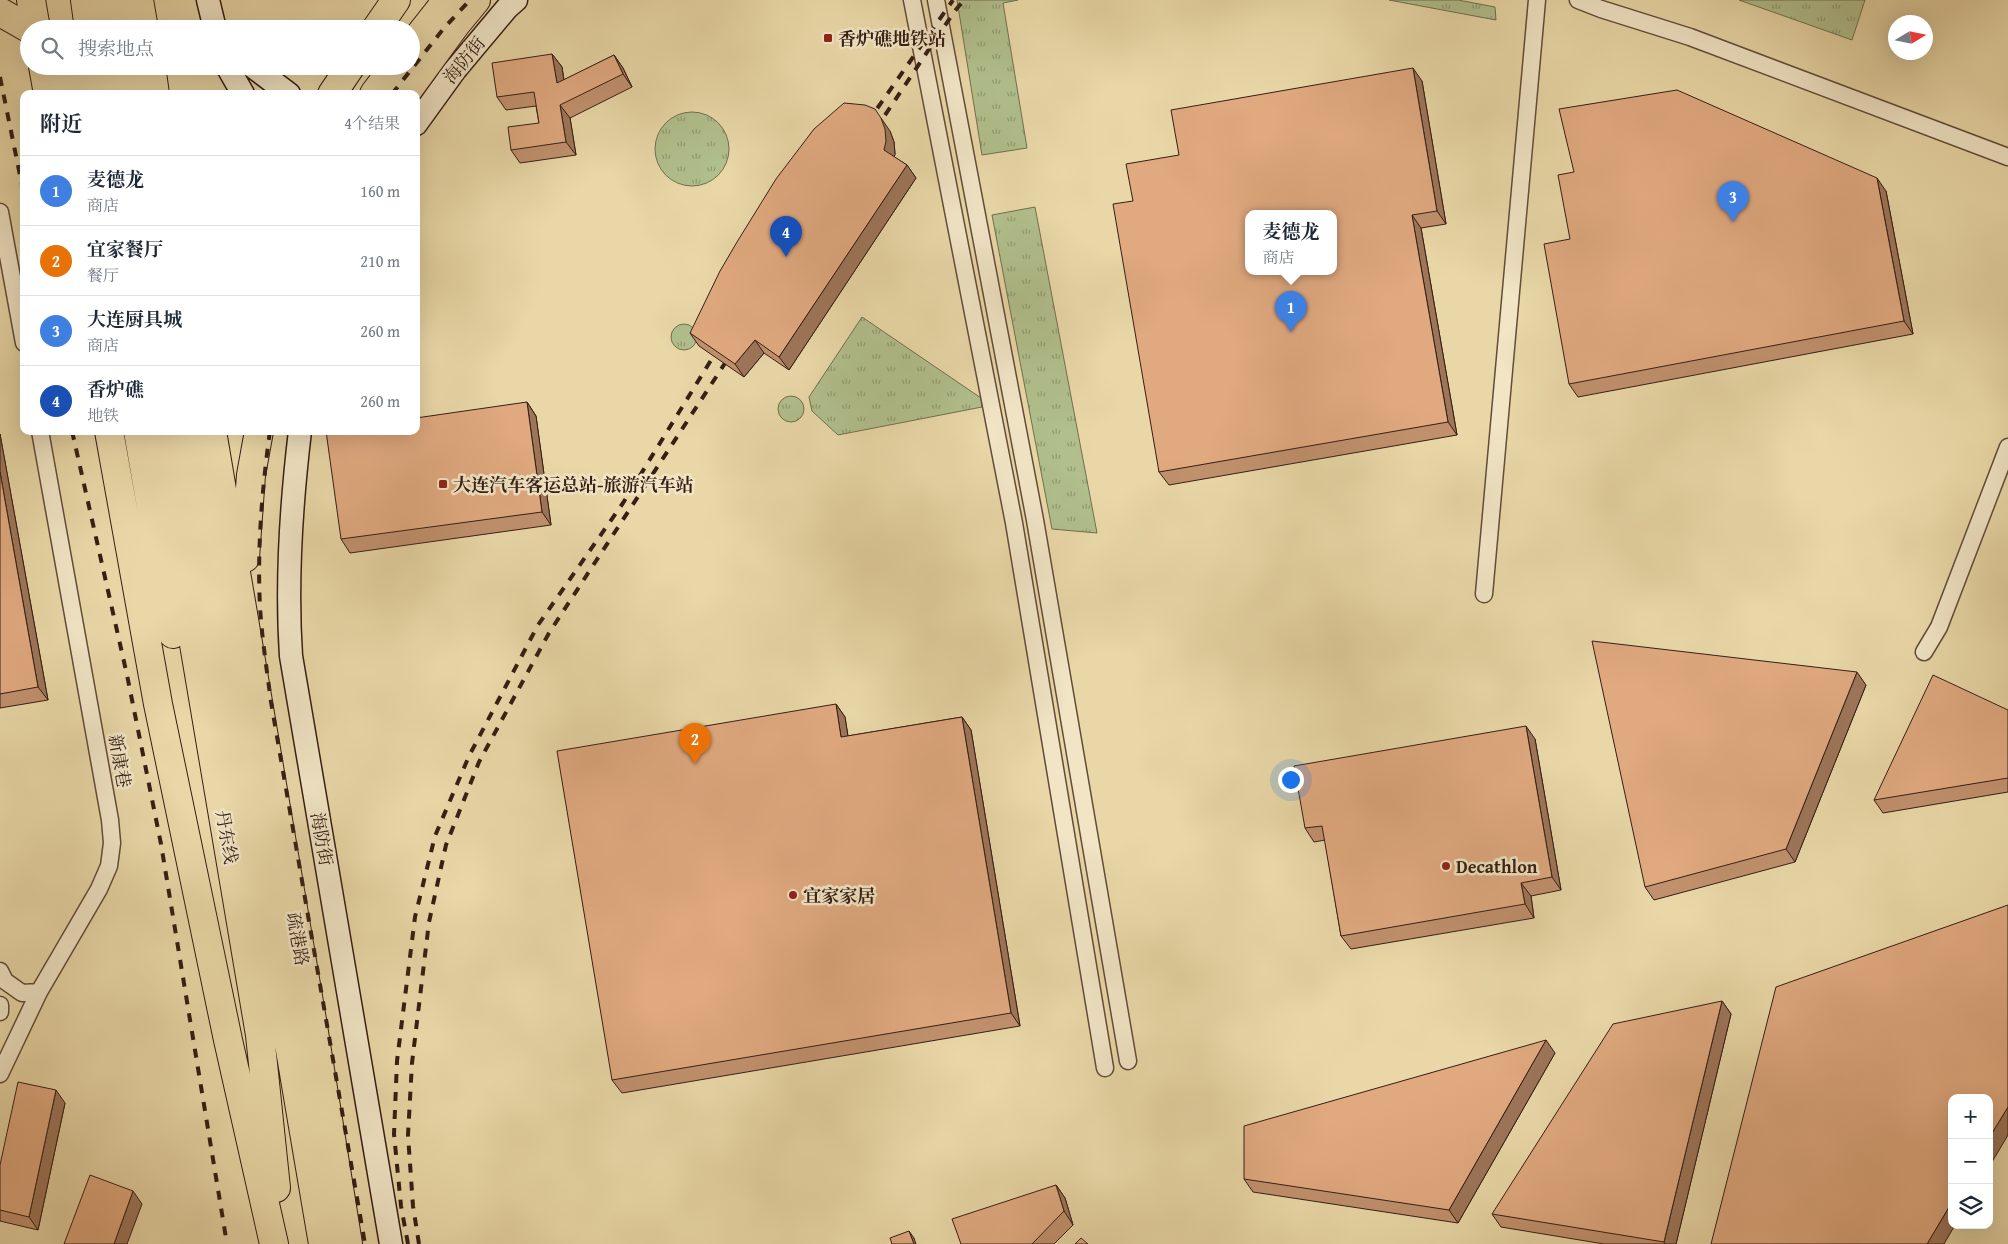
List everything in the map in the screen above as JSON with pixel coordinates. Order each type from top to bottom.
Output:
[{"type":"highway","points":[[31,0],[34,20]]},
{"type":"highway","points":[[84,0],[88,20]]},
{"type":"highway","points":[[112,0],[115,20]]},
{"type":"highway","points":[[139,0],[142,20]]},
{"type":"highway","points":[[382,20],[396,0]]},
{"type":"highway","points":[[420,33],[444,0]]},
{"type":"highway","points":[[420,73],[457,22],[476,0]]},
{"type":"highway","points":[[0,12],[20,23]]},
{"type":"highway","points":[[45,75],[47,90]]},
{"type":"highway","points":[[71,75],[76,90]]},
{"type":"highway","points":[[98,75],[100,90]]},
{"type":"highway","points":[[125,75],[127,90]]},
{"type":"highway","points":[[152,75],[154,90]]},
{"type":"highway","points":[[335,90],[345,75]]},
{"type":"highway","points":[[377,90],[389,75]]},
{"type":"highway","points":[[408,90],[419,75]]},
{"type":"highway","points":[[110,435],[158,704],[228,1040],[274,1244]]},
{"type":"highway","points":[[139,435],[219,893],[226,968],[228,1040]]},
{"type":"highway","name":"丹东线","points":[[159,435],[260,1035],[282,1244]]},
{"type":"highway","points":[[186,435],[323,1244]]},
{"type":"highway","points":[[213,435],[247,635]]},
{"type":"highway","points":[[247,635],[245,550],[251,475],[258,435]]},
{"type":"highway","name":"疏港路","points":[[247,635],[348,1244]]},
{"type":"street","name":"海防街","points":[[420,118],[455,70],[507,8],[516,0]]},
{"type":"street","points":[[912,0],[1014,523],[1105,1068]]},
{"type":"street","points":[[936,0],[1035,520],[1128,1061]]},
{"type":"street","points":[[1484,594],[1536,0]]},
{"type":"street","points":[[1578,0],[1690,37],[2008,157]]},
{"type":"street","points":[[209,2],[213,20]]},
{"type":"street","points":[[209,2],[218,20]]},
{"type":"street","points":[[232,75],[240,90]]},
{"type":"street","points":[[264,75],[284,90]]},
{"type":"street","points":[[0,212],[20,321]]},
{"type":"street","name":"新康巷","points":[[0,1074],[39,992],[99,890],[109,866],[112,843],[110,820],[41,435]]},
{"type":"street","name":"海防街","points":[[300,435],[292,497],[289,573],[288,620],[291,656],[391,1244]]},
{"type":"street","points":[[1924,652],[1939,627],[2008,447]]},
{"type":"street","points":[[0,972],[5,981],[22,993],[39,992]]},
{"type":"street","points":[[0,1005],[0,1012]]},
{"type":"green space","points":[[957,0],[1018,0],[1003,3],[1027,148],[982,155]]},
{"type":"green space","points":[[1389,0],[1458,0],[1495,7],[1496,20]]},
{"type":"green space","points":[[1739,0],[1865,0],[1852,40]]},
{"type":"green space","points":[[692,112],[706,115],[718,123],[726,135],[729,149],[726,163],[718,175],[706,183],[692,186],[678,183],[666,175],[658,163],[655,149],[658,135],[666,123],[678,115]]},
{"type":"green space","points":[[1035,207],[1097,533],[1052,529],[992,215]]},
{"type":"green space","points":[[862,317],[981,398],[982,407],[838,435],[812,411],[809,397]]},
{"type":"green space","points":[[684,324],[693,328],[697,337],[693,346],[684,350],[675,346],[671,337],[675,328]]},
{"type":"green space","points":[[791,396],[800,400],[804,409],[800,418],[791,422],[782,418],[778,409],[782,400]]},
{"type":"building","points":[[552,54],[557,83],[614,55],[623,74],[560,105],[566,142],[511,150],[508,127],[539,123],[534,92],[497,97],[492,63]]},
{"type":"building","points":[[1413,68],[1437,211],[1412,215],[1448,422],[1159,472],[1113,204],[1133,201],[1126,164],[1179,155],[1171,110]]},
{"type":"building","points":[[1677,90],[1877,178],[1904,321],[1569,384],[1544,244],[1570,239],[1558,175],[1574,172],[1559,109]]},
{"type":"building","points":[[844,103],[865,105],[875,109],[885,129],[886,141],[884,150],[907,165],[779,357],[755,340],[735,364],[690,333],[720,271],[776,179],[814,129]]},
{"type":"building","name":"大连汽车客运总站-旅游汽车站","points":[[527,402],[542,512],[341,539],[327,435],[420,435],[420,417]]},
{"type":"building","points":[[0,472],[38,687],[0,694]]},
{"type":"building","points":[[1592,641],[1857,672],[1786,849],[1645,887]]},
{"type":"building","points":[[1933,675],[2008,710],[2008,778],[1874,800]]},
{"type":"building","name":"宜家家居","points":[[836,704],[841,737],[962,717],[1011,1013],[612,1080],[557,751]]},
{"type":"building","name":"Decathlon","points":[[1526,726],[1552,877],[1521,883],[1525,904],[1341,936],[1322,826],[1305,828],[1294,766]]},
{"type":"building","points":[[2008,905],[2008,1107],[1993,1131],[1993,1094],[1948,1094],[1948,1209],[1927,1244],[1711,1244],[1776,987]]},
{"type":"building","points":[[1722,1001],[1664,1242],[1492,1214],[1613,1024]]},
{"type":"building","points":[[1546,1040],[1449,1210],[1244,1179],[1244,1126]]},
{"type":"building","points":[[18,1082],[56,1090],[29,1217],[0,1210],[0,1165]]},
{"type":"building","points":[[90,1175],[133,1191],[114,1244],[64,1244]]},
{"type":"building","points":[[1056,1185],[1064,1211],[1032,1244],[961,1244],[952,1219]]},
{"type":"building","points":[[909,1231],[914,1244],[892,1244],[890,1238]]},
{"type":"building","points":[[1081,1238],[1088,1244],[1075,1244]]},
{"type":"railway","points":[[420,58],[444,28],[470,0]]},
{"type":"railway","points":[[867,123],[953,0]]},
{"type":"railway","points":[[875,130],[964,0]]},
{"type":"railway","points":[[395,90],[407,75]]},
{"type":"railway","points":[[0,77],[20,175]]},
{"type":"railway","points":[[408,1244],[401,1206],[394,1134],[397,1061],[415,917],[435,836],[469,756],[538,625],[623,503],[721,344]]},
{"type":"railway","points":[[419,1244],[413,1206],[408,1135],[412,1063],[429,922],[446,845],[479,762],[549,633],[733,351]]},
{"type":"railway","points":[[73,435],[127,675],[161,844],[227,1244]]},
{"type":"railway","points":[[270,435],[260,541],[259,585],[263,643],[271,702],[365,1244]]},
{"type":"place","name":"香炉礁地铁站","points":[[828,38]]},
{"type":"place","name":"大连厨具城","points":[[1733,222]]},
{"type":"place","name":"香炉礁","points":[[786,257]]},
{"type":"place","name":"麦德龙","points":[[1291,332]]},
{"type":"place","name":"大连汽车客运总站-旅游汽车站","points":[[443,484]]},
{"type":"place","name":"宜家餐厅","points":[[695,764]]},
{"type":"place","name":"Decathlon","points":[[1446,866]]},
{"type":"place","name":"宜家家居","points":[[793,895]]}]
